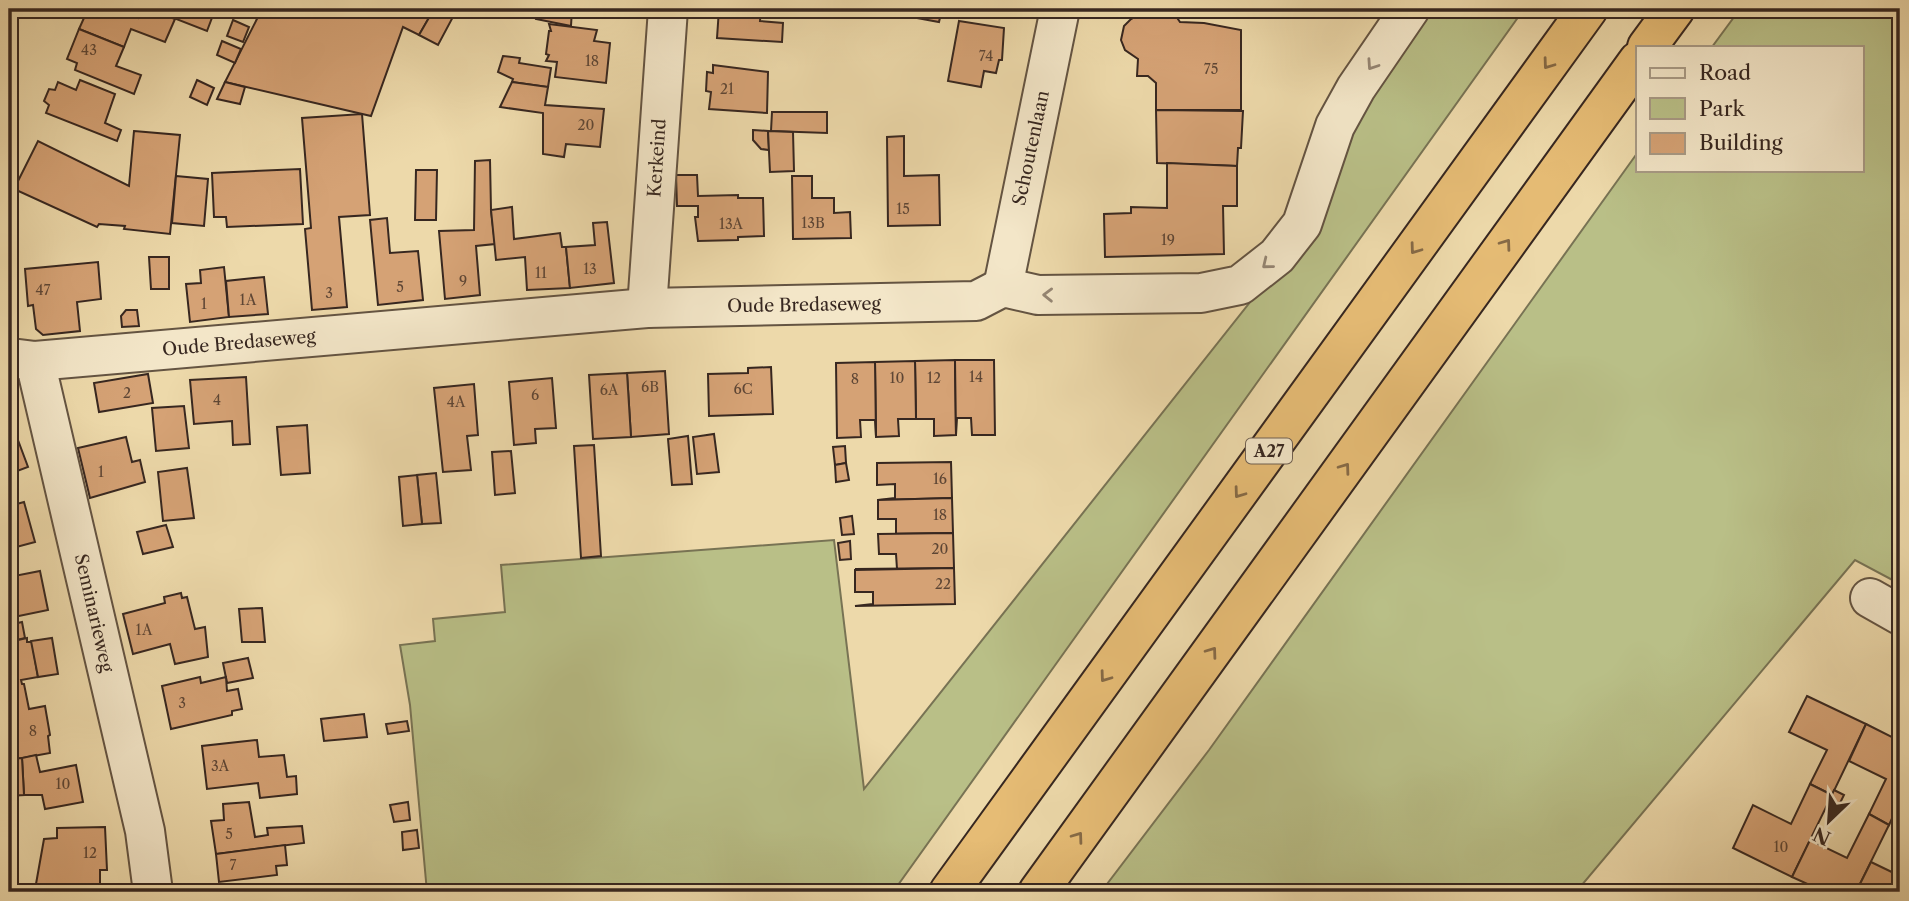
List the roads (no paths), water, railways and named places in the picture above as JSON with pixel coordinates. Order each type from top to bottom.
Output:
[{"type":"highway","name":"A27","points":[[948,892],[1588,9]]},
{"type":"highway","points":[[1648,46],[1675,9]]},
{"type":"highway","points":[[1038,892],[1636,64]]},
{"type":"street","name":"Kerkeind","points":[[647,308],[668,9]]},
{"type":"street","name":"Schoutenlaan","points":[[1003,287],[1060,9]]},
{"type":"street","points":[[1003,287],[1038,295],[1201,293],[1240,285],[1277,256],[1302,223],[1335,126],[1356,88],[1410,9]]},
{"type":"street","name":"Oude Bredaseweg","points":[[22,359],[647,308],[976,301],[1003,287]]},
{"type":"street","name":"Seminarieweg","points":[[22,359],[145,831],[153,892]]}]
